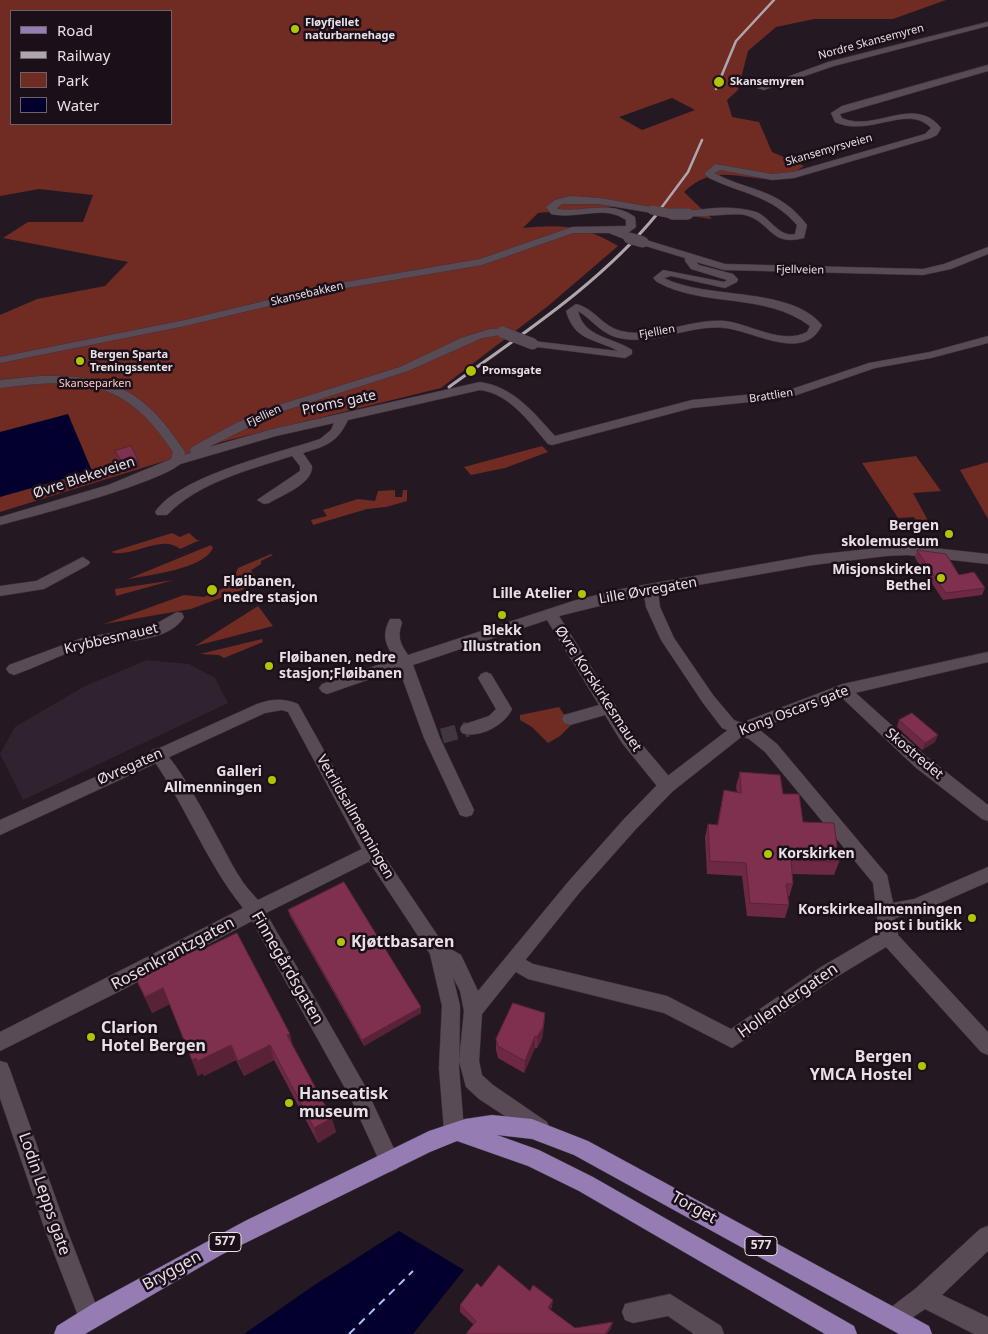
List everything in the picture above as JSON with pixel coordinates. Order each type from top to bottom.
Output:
[{"type":"main road","name":"Torget","points":[[390,1162],[454,1130],[500,1124],[544,1131],[629,1172],[920,1334]]},
{"type":"main road","name":"577","points":[[454,1130],[532,1157],[586,1184],[846,1334]]},
{"type":"main road","name":"Bryggen","points":[[65,1334],[191,1260],[273,1217],[390,1162]]},
{"type":"street","name":"Nordre Skansemyren","points":[[761,88],[854,58],[988,24]]},
{"type":"street","name":"Skansemyrsveien","points":[[613,231],[628,230],[631,227],[631,219],[627,215],[613,211],[560,214],[551,208],[558,202],[565,200],[589,200],[672,214],[718,210],[740,211],[762,219],[779,236],[794,238],[800,236],[802,225],[776,201],[754,190],[716,178],[709,174],[710,172],[715,168],[721,167],[772,177],[794,175],[928,136],[934,133],[936,128],[932,122],[918,117],[904,116],[858,126],[838,120],[835,115],[845,108],[988,68]]},
{"type":"street","name":"Skansebakken","points":[[0,360],[185,323],[340,286],[482,262],[572,230],[613,231]]},
{"type":"street","name":"Fjellveien","points":[[613,231],[713,265],[737,268],[912,273],[947,267],[988,250]]},
{"type":"street","name":"Fjellien","points":[[177,461],[266,413],[406,368],[484,333],[502,332],[533,344],[625,355],[628,352],[622,347],[591,338],[581,330],[573,318],[572,311],[576,307],[587,312],[602,327],[620,335],[630,336],[716,324],[740,327],[788,340],[803,340],[811,337],[815,332],[816,324],[808,317],[799,313],[748,298],[699,292],[658,278],[663,273],[671,273],[725,285],[732,282],[733,279],[729,276],[695,267],[690,261],[691,257]]},
{"type":"street","name":"Brattlien","points":[[480,386],[494,387],[504,392],[552,441],[692,404],[788,394],[860,368],[931,355],[988,339]]},
{"type":"street","points":[[0,384],[72,378],[98,384],[116,391],[132,398],[155,418],[179,452],[177,461]]},
{"type":"street","name":"Proms gate","points":[[177,461],[273,433],[480,386]]},
{"type":"street","points":[[162,512],[174,500],[214,479],[324,442],[336,432],[343,418]]},
{"type":"street","points":[[264,500],[298,480],[306,472],[306,466],[295,452]]},
{"type":"street","name":"Øvre Blekeveien","points":[[0,521],[124,483],[177,461]]},
{"type":"street","name":"Lille Øvregaten","points":[[327,688],[550,614],[620,594],[787,564],[877,552],[907,550],[984,558]]},
{"type":"street","points":[[0,591],[38,586],[83,562]]},
{"type":"street","points":[[650,590],[653,607],[675,654],[728,724],[755,735],[771,748],[881,880],[889,938],[988,1046]]},
{"type":"street","name":"Øvre Korskirkesmauet","points":[[550,614],[628,739],[667,786]]},
{"type":"street","name":"Krybbesmauet","points":[[14,669],[85,642],[152,631],[170,625],[177,616]]},
{"type":"street","points":[[395,623],[391,634],[392,642],[404,662],[466,810]]},
{"type":"street","name":"Kong Oscars gate","points":[[473,1011],[515,962],[574,887],[667,786],[739,730],[843,690],[988,656]]},
{"type":"street","points":[[468,729],[498,720],[503,716],[504,710],[486,678]]},
{"type":"street","name":"Skostredet","points":[[843,690],[921,762],[988,814]]},
{"type":"street","name":"Vetrlidsallmenningen","points":[[262,708],[283,704],[293,708],[372,852],[438,951]]},
{"type":"street","name":"Øvregaten","points":[[0,828],[262,708]]},
{"type":"street","points":[[570,719],[608,708]]},
{"type":"street","name":"Finnegårdsgaten","points":[[158,754],[168,766],[234,884],[255,910],[358,1093],[370,1124],[390,1162]]},
{"type":"street","name":"Rosenkrantzgaten","points":[[0,1042],[255,910],[372,852]]},
{"type":"street","points":[[886,912],[916,906],[988,874]]},
{"type":"street","name":"Hollendergaten","points":[[515,962],[528,971],[667,1005],[732,1039],[827,972],[878,941],[889,938]]},
{"type":"street","points":[[438,951],[455,961],[469,990],[473,1011],[469,1061],[473,1080],[486,1092],[544,1131]]},
{"type":"street","points":[[438,951],[451,1006],[449,1068],[454,1130]]},
{"type":"street","name":"Lodin Lepps gate","points":[[0,1070],[56,1230],[90,1318]]},
{"type":"street","points":[[894,1319],[923,1297],[988,1237]]},
{"type":"street","points":[[923,1297],[988,1329]]},
{"type":"street","points":[[634,1312],[670,1305],[712,1334]]},
{"type":"shaded area","points":[[147,660],[189,664],[215,678],[228,703],[23,800],[0,754],[15,727],[85,686]]},
{"type":"green space","name":"Skanseparken","points":[[0,0],[946,0],[893,19],[814,19],[776,27],[748,51],[738,90],[727,100],[732,117],[759,122],[772,152],[804,166],[790,176],[780,179],[719,175],[707,177],[696,183],[684,192],[712,219],[620,206],[538,213],[523,228],[561,226],[583,230],[618,246],[548,306],[441,388],[217,443],[0,512],[0,315],[37,299],[105,286],[128,262],[3,238],[28,222],[83,222],[93,195],[39,189],[0,196]],"holes":[[[672,98],[695,110],[642,130],[619,117]]]},
{"type":"green space","points":[[542,446],[548,452],[505,468],[471,475],[464,467]]},
{"type":"green space","points":[[916,456],[941,491],[913,493],[933,530],[922,530],[914,517],[898,518],[862,463]]},
{"type":"green space","points":[[988,462],[988,519],[960,470]]},
{"type":"green space","points":[[395,490],[395,497],[402,497],[403,490],[407,490],[407,501],[386,507],[367,509],[313,525],[311,520],[327,516],[323,510],[358,499],[375,501],[378,491]]},
{"type":"green space","points":[[172,533],[180,537],[189,533],[197,540],[200,540],[180,549],[173,545],[164,544],[128,552],[111,552]]},
{"type":"green space","points":[[211,545],[213,548],[208,555],[188,566],[128,579]]},
{"type":"green space","points":[[271,554],[273,555],[261,561],[261,564],[251,570],[259,583],[255,585],[191,609],[104,624],[184,595],[204,597],[222,589],[234,578],[238,568]]},
{"type":"green space","points":[[174,580],[116,596],[115,589]]},
{"type":"green space","points":[[258,606],[273,626],[195,646]]},
{"type":"green space","points":[[262,639],[263,642],[224,658],[219,655],[200,654]]},
{"type":"green space","points":[[559,707],[571,725],[560,736],[548,743],[532,727],[520,720],[520,715]]},
{"type":"water","points":[[68,414],[92,471],[0,497],[0,432]]},
{"type":"water","points":[[399,1231],[464,1270],[413,1334],[244,1334],[313,1286]]},
{"type":"building","points":[[131,446],[138,460],[123,464],[115,451]]},
{"type":"building","points":[[917,550],[946,554],[959,575],[974,572],[985,588],[946,593]]},
{"type":"building","points":[[912,713],[938,735],[925,743],[899,720]]},
{"type":"building","name":"Korskirken","points":[[740,772],[780,775],[783,794],[799,794],[803,822],[834,823],[839,862],[791,860],[793,884],[786,884],[789,905],[750,903],[746,863],[710,861],[708,824],[718,825],[724,790],[741,793]]},
{"type":"building","name":"Kjøttbasaren","points":[[344,882],[421,1007],[362,1040],[288,910]]},
{"type":"building","points":[[237,933],[290,1034],[287,1035],[332,1118],[314,1128],[270,1045],[238,1061],[231,1045],[198,1061],[196,1058],[192,1060],[163,988],[145,997],[134,975],[201,943],[203,949]]},
{"type":"building","points":[[513,1003],[545,1013],[543,1027],[537,1037],[535,1036],[525,1061],[498,1046],[496,1039]]},
{"type":"building","points":[[499,1265],[530,1291],[533,1285],[553,1300],[548,1308],[575,1328],[613,1322],[605,1334],[466,1334],[476,1321],[460,1305],[477,1283],[481,1287]]},
{"type":"ferry route","points":[[349,1334],[413,1271]]},
{"type":"tunnel","points":[[442,736],[468,729]]},
{"type":"railway","points":[[716,89],[736,41],[774,0]]},
{"type":"railway","points":[[656,215],[688,172],[702,140]]},
{"type":"railway","points":[[449,387],[585,286],[611,263],[657,214]]},
{"type":"place","name":"Fløyfjellet naturbarnehage","points":[[295,29]]},
{"type":"place","name":"Skansemyren","points":[[719,82]]},
{"type":"place","name":"Bergen Sparta Treningssenter","points":[[80,361]]},
{"type":"place","name":"Promsgate","points":[[471,371]]},
{"type":"place","name":"Bergen skolemuseum","points":[[949,534]]},
{"type":"place","name":"Misjonskirken Bethel","points":[[941,578]]},
{"type":"place","name":"Fløibanen, nedre stasjon","points":[[212,590]]},
{"type":"place","name":"Lille Atelier","points":[[582,594]]},
{"type":"place","name":"Blekk Illustration","points":[[502,615]]},
{"type":"place","name":"Fløibanen, nedre stasjon;Fløibanen","points":[[269,666]]},
{"type":"place","name":"Galleri Allmenningen","points":[[272,780]]},
{"type":"place","name":"Korskirken","points":[[768,854]]},
{"type":"place","name":"Korskirkeallmenningen post i butikk","points":[[972,918]]},
{"type":"place","name":"Kjøttbasaren","points":[[341,942]]},
{"type":"place","name":"Clarion Hotel Bergen","points":[[91,1037]]},
{"type":"place","name":"Bergen YMCA Hostel","points":[[922,1066]]},
{"type":"place","name":"Hanseatisk museum","points":[[289,1103]]}]
